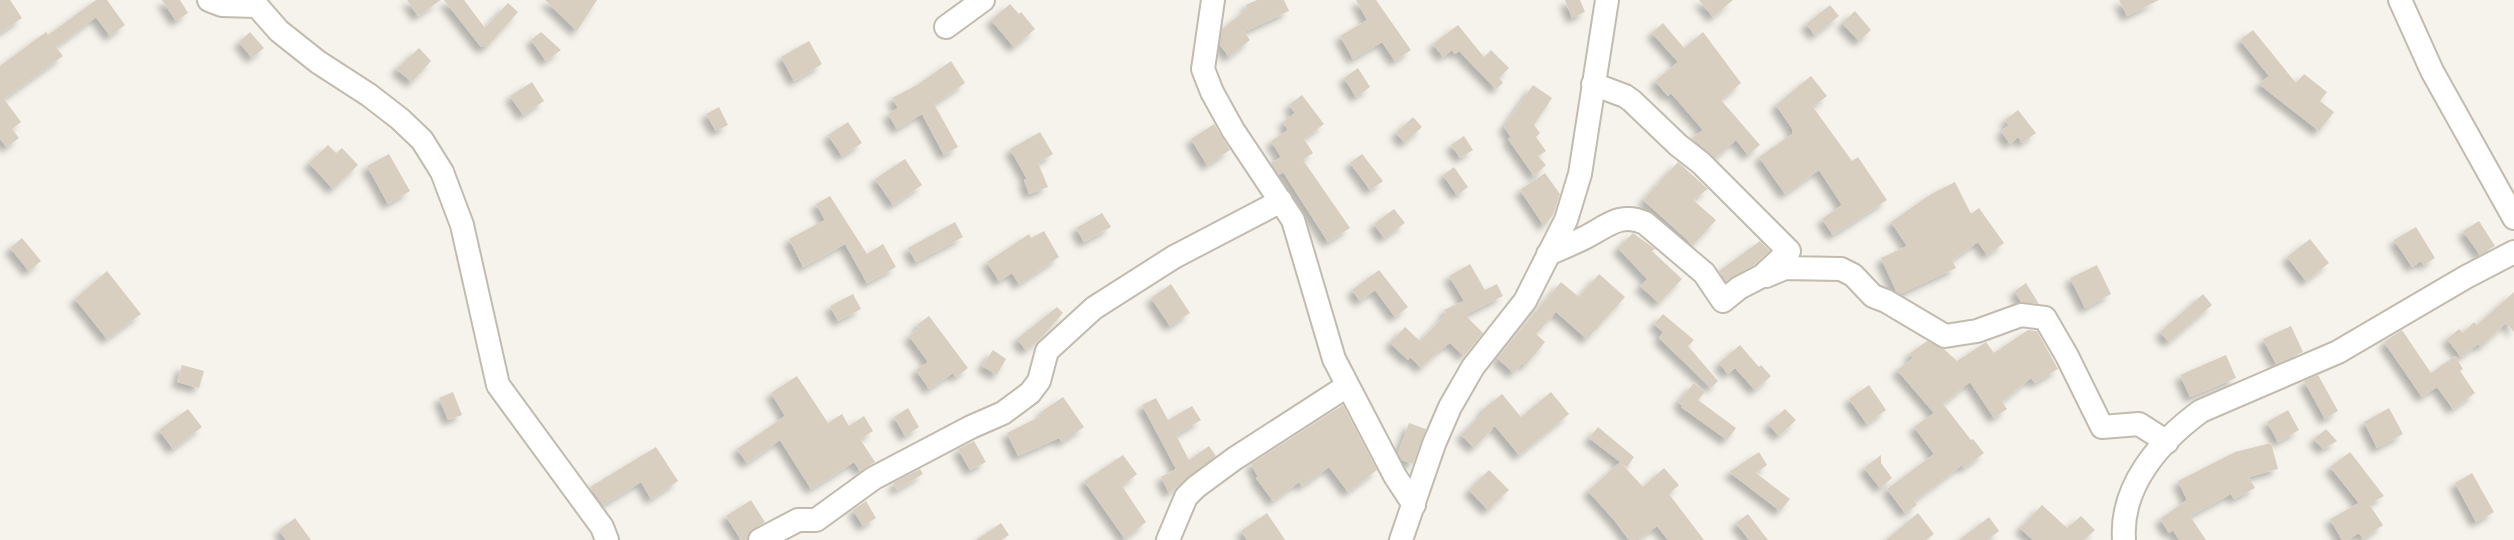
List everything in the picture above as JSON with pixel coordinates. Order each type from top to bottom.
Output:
[{"type":"street","points":[[209,0],[222,5],[258,3],[279,31],[318,62],[369,95],[422,140],[442,172],[462,225],[498,385],[602,527],[607,540]]},
{"type":"street","points":[[946,27],[983,0]]},
{"type":"street","points":[[1213,0],[1203,69],[1206,80],[1233,130],[1281,201],[1298,232],[1334,359],[1395,476],[1414,505]]},
{"type":"street","points":[[1401,540],[1434,444],[1450,407],[1473,366],[1525,301],[1566,220],[1580,174],[1607,0]]},
{"type":"street","points":[[2400,0],[2432,71],[2514,218]]},
{"type":"street","points":[[1593,84],[1632,101],[1684,151],[1701,163],[1789,251],[1762,276]]},
{"type":"street","points":[[760,540],[798,520],[816,520],[874,478],[971,427],[1003,413],[1030,393],[1039,381],[1047,351],[1094,308],[1174,257],[1281,201]]},
{"type":"street","points":[[1548,254],[1586,237],[1615,220],[1636,218],[1704,273],[1724,301],[1739,288],[1762,276],[1785,268],[1841,269],[1852,275],[1873,296],[1886,301],[1945,336],[1977,331],[2021,315],[2045,318],[2067,356],[2102,427],[2139,424],[2167,442]]},
{"type":"street","points":[[2124,540],[2123,529],[2127,504],[2136,480],[2167,442],[2185,423],[2201,411],[2338,352],[2466,277],[2514,252]]},
{"type":"street","points":[[1168,540],[1186,497],[1196,487],[1234,459],[1347,386]]},
{"type":"building","points":[[0,0],[10,0],[22,18],[0,33]]},
{"type":"building","points":[[96,0],[107,0],[125,25],[110,36],[96,17],[56,47],[63,56],[4,99],[21,122],[12,129],[19,138],[7,147],[0,139],[0,66],[46,32],[48,35]]},
{"type":"building","points":[[162,0],[180,0],[188,13],[176,21]]},
{"type":"building","points":[[407,0],[441,0],[418,16]]},
{"type":"building","points":[[444,0],[464,0],[485,28],[508,3],[518,12],[487,47],[481,47]]},
{"type":"building","points":[[545,0],[597,0],[577,31]]},
{"type":"building","points":[[1257,0],[1284,0],[1289,11],[1244,32],[1250,40],[1229,57],[1220,45],[1222,29],[1247,9],[1246,5]]},
{"type":"building","points":[[1356,0],[1376,0],[1411,50],[1395,61],[1382,42],[1353,59],[1340,36],[1367,20]]},
{"type":"building","points":[[1565,0],[1580,0],[1585,12],[1572,18]]},
{"type":"building","points":[[1699,0],[1733,0],[1713,17]]},
{"type":"building","points":[[2119,0],[2159,0],[2127,16]]},
{"type":"building","points":[[1010,4],[1019,14],[1021,12],[1035,29],[1014,47],[991,20]]},
{"type":"building","points":[[1830,5],[1839,16],[1815,35],[1806,24]]},
{"type":"building","points":[[1855,11],[1871,30],[1859,41],[1842,23]]},
{"type":"building","points":[[1663,23],[1684,48],[1703,32],[1741,83],[1721,100],[1760,145],[1748,155],[1736,140],[1715,158],[1692,138],[1703,130],[1671,93],[1668,96],[1655,81],[1678,62],[1652,33]]},
{"type":"building","points":[[1458,25],[1484,57],[1491,50],[1509,68],[1499,78],[1503,83],[1496,89],[1459,51],[1455,54],[1452,50],[1443,57],[1433,44]]},
{"type":"building","points":[[2253,30],[2296,83],[2304,74],[2327,92],[2320,101],[2334,112],[2319,131],[2259,84],[2269,76],[2240,40]]},
{"type":"building","points":[[250,32],[264,48],[252,58],[239,42]]},
{"type":"building","points":[[541,32],[561,50],[546,61],[531,40]]},
{"type":"building","points":[[809,41],[822,64],[794,81],[781,57]]},
{"type":"building","points":[[419,48],[431,61],[412,82],[396,69]]},
{"type":"building","points":[[951,61],[965,83],[934,104],[958,147],[944,155],[922,114],[897,129],[888,114],[898,108],[892,98],[917,85]]},
{"type":"building","points":[[1358,68],[1370,87],[1356,97],[1344,78]]},
{"type":"building","points":[[1811,76],[1827,96],[1813,107],[1852,161],[1858,157],[1887,200],[1833,235],[1822,219],[1842,205],[1819,170],[1785,194],[1759,157],[1792,134],[1793,130],[1776,105]]},
{"type":"building","points":[[532,82],[544,101],[523,115],[510,96]]},
{"type":"building","points":[[1533,85],[1552,98],[1534,125],[1540,133],[1536,137],[1546,151],[1538,156],[1546,165],[1534,176],[1508,139],[1511,137],[1504,127]]},
{"type":"building","points":[[1302,95],[1324,124],[1304,139],[1313,153],[1303,160],[1350,228],[1328,242],[1283,172],[1279,175],[1271,163],[1281,157],[1271,141],[1288,130],[1283,122],[1295,113],[1289,105]]},
{"type":"building","points":[[719,107],[728,125],[716,131],[706,114]]},
{"type":"building","points":[[2018,110],[2036,133],[2022,143],[2018,137],[2010,144],[2001,131],[2009,125],[2005,120]]},
{"type":"building","points":[[1413,117],[1422,127],[1405,143],[1396,133]]},
{"type":"building","points":[[848,122],[862,143],[842,156],[828,135]]},
{"type":"building","points":[[1214,124],[1230,150],[1207,165],[1191,139]]},
{"type":"building","points":[[1040,132],[1053,154],[1038,163],[1048,187],[1029,194],[1024,180],[1027,179],[1010,149]]},
{"type":"building","points":[[1464,136],[1473,150],[1460,158],[1451,145]]},
{"type":"building","points":[[328,145],[336,153],[342,148],[358,165],[333,189],[309,163]]},
{"type":"building","points":[[389,154],[410,191],[388,204],[367,166]]},
{"type":"building","points":[[1362,154],[1383,181],[1370,190],[1350,163]]},
{"type":"building","points":[[905,159],[922,185],[893,205],[875,179]]},
{"type":"building","points":[[1678,162],[1708,189],[1693,200],[1716,220],[1693,245],[1643,200]]},
{"type":"building","points":[[1454,167],[1468,187],[1457,195],[1443,175]]},
{"type":"building","points":[[1545,173],[1560,194],[1553,215],[1544,226],[1520,190]]},
{"type":"building","points":[[1955,182],[1971,214],[1979,208],[2004,243],[1987,255],[1978,242],[1952,260],[1956,268],[1900,294],[1896,291],[1881,258],[1907,246],[1891,222],[1931,194]]},
{"type":"building","points":[[830,196],[867,254],[883,244],[896,267],[867,283],[845,244],[803,267],[789,239],[825,220],[816,204]]},
{"type":"building","points":[[1394,209],[1405,223],[1384,238],[1374,224]]},
{"type":"building","points":[[1102,213],[1111,227],[1084,242],[1076,228]]},
{"type":"building","points":[[2479,221],[2495,246],[2480,255],[2463,231]]},
{"type":"building","points":[[955,222],[963,237],[916,262],[908,248]]},
{"type":"building","points":[[2416,227],[2435,258],[2424,265],[2421,261],[2412,267],[2394,240]]},
{"type":"building","points":[[1044,231],[1059,257],[1019,284],[1012,273],[999,281],[987,262],[1029,234],[1031,238]]},
{"type":"building","points":[[1633,233],[1655,249],[1652,251],[1682,279],[1659,303],[1640,286],[1647,279],[1618,248]]},
{"type":"building","points":[[22,238],[41,261],[29,271],[10,248]]},
{"type":"building","points":[[2310,239],[2329,263],[2306,281],[2287,257]]},
{"type":"building","points":[[1760,241],[1770,251],[1752,266],[1726,281],[1719,271]]},
{"type":"building","points":[[1470,264],[1485,290],[1497,284],[1503,296],[1465,315],[1483,333],[1464,356],[1450,343],[1421,368],[1410,357],[1408,360],[1390,343],[1405,327],[1420,341],[1446,314],[1444,310],[1464,301],[1449,276]]},
{"type":"building","points":[[2097,265],[2111,294],[2085,308],[2070,278]]},
{"type":"building","points":[[1379,270],[1408,307],[1395,317],[1375,290],[1360,301],[1352,290]]},
{"type":"building","points":[[107,271],[141,314],[107,339],[75,299]]},
{"type":"building","points":[[1599,274],[1625,297],[1587,339],[1556,312],[1536,334],[1545,342],[1525,366],[1522,363],[1514,373],[1497,358],[1561,282],[1579,297]]},
{"type":"building","points":[[2026,283],[2039,304],[2021,302],[2015,291]]},
{"type":"building","points":[[1171,284],[1190,313],[1170,326],[1151,298]]},
{"type":"building","points":[[2514,292],[2514,332],[2506,323],[2481,347],[2478,344],[2461,357],[2447,339],[2459,329],[2463,333],[2474,322],[2477,325]]},
{"type":"building","points":[[853,294],[861,309],[838,321],[830,306]]},
{"type":"building","points":[[2203,294],[2212,305],[2169,342],[2160,332]]},
{"type":"building","points":[[1057,307],[1063,313],[1042,337],[1026,350],[1017,339]]},
{"type":"building","points":[[1663,314],[1694,340],[1688,346],[1718,381],[1711,388],[1659,338],[1663,332],[1654,324]]},
{"type":"building","points":[[929,316],[968,368],[956,377],[953,373],[929,389],[916,370],[928,362],[909,336],[919,328],[917,325]]},
{"type":"building","points":[[2291,326],[2303,352],[2276,364],[2263,339]]},
{"type":"building","points":[[2028,330],[2037,331],[2058,369],[2035,383],[2031,378],[2002,402],[2007,409],[1994,418],[1970,382],[1943,404],[1984,453],[1964,468],[1962,465],[1914,501],[1917,505],[1905,513],[1887,489],[1934,454],[1914,427],[1934,413],[1897,370],[1913,358],[1909,354],[1927,341],[1944,349],[1957,361],[1986,342],[1994,353]]},
{"type":"building","points":[[2402,330],[2431,373],[2455,356],[2463,369],[2460,371],[2475,393],[2453,409],[2437,387],[2422,397],[2384,342]]},
{"type":"building","points":[[1740,345],[1759,367],[1761,365],[1771,376],[1755,390],[1735,368],[1728,374],[1719,363]]},
{"type":"building","points":[[993,350],[1006,359],[997,375],[982,366]]},
{"type":"building","points":[[2226,355],[2236,378],[2190,397],[2180,375]]},
{"type":"building","points":[[182,365],[204,371],[199,388],[177,382]]},
{"type":"building","points":[[2318,375],[2338,411],[2325,419],[2304,381]]},
{"type":"building","points":[[797,376],[828,423],[842,414],[849,426],[864,416],[873,431],[860,439],[875,462],[860,471],[854,462],[811,489],[780,440],[747,463],[737,449],[785,416],[771,393]]},
{"type":"building","points":[[1694,383],[1705,392],[1698,400],[1736,428],[1727,440],[1681,407],[1683,406],[1678,402]]},
{"type":"building","points":[[1869,385],[1886,410],[1867,424],[1849,399]]},
{"type":"building","points":[[453,392],[462,415],[448,420],[439,398]]},
{"type":"building","points":[[1551,392],[1569,414],[1519,455],[1495,426],[1474,448],[1461,435],[1484,412],[1482,410],[1502,394],[1521,417]]},
{"type":"building","points":[[1063,397],[1084,427],[1062,442],[1059,438],[1018,456],[1007,433],[1043,415],[1041,412]]},
{"type":"building","points":[[1156,398],[1168,420],[1192,406],[1201,420],[1176,435],[1189,460],[1209,446],[1216,456],[1169,493],[1161,477],[1176,469],[1142,405]]},
{"type":"building","points":[[1343,405],[1377,470],[1348,492],[1329,467],[1302,486],[1299,482],[1273,501],[1256,478],[1258,477],[1251,464]]},
{"type":"building","points":[[908,408],[919,427],[905,436],[894,417]]},
{"type":"building","points":[[2389,408],[2403,434],[2377,448],[2364,422]]},
{"type":"building","points":[[188,409],[202,427],[173,449],[159,430]]},
{"type":"building","points":[[1785,409],[1796,420],[1779,436],[1768,424]]},
{"type":"building","points":[[2288,410],[2299,430],[2278,442],[2267,422]]},
{"type":"building","points":[[1409,423],[1426,429],[1413,464],[1402,460],[1398,453]]},
{"type":"building","points":[[1598,427],[1634,457],[1627,467],[1589,438]]},
{"type":"building","points":[[2326,429],[2337,441],[2323,449],[2314,439]]},
{"type":"building","points":[[974,441],[986,462],[970,470],[958,449]]},
{"type":"building","points":[[2271,443],[2278,469],[2249,477],[2255,488],[2234,499],[2231,494],[2190,516],[2206,540],[2179,540],[2173,530],[2169,533],[2160,519],[2187,500],[2178,481],[2235,452]]},
{"type":"building","points":[[656,447],[678,481],[651,499],[641,482],[603,505],[590,487]]},
{"type":"building","points":[[1759,452],[1767,465],[1756,473],[1790,499],[1780,511],[1729,472]]},
{"type":"building","points":[[2350,452],[2384,496],[2369,504],[2383,525],[2363,539],[2359,533],[2347,540],[2342,540],[2330,519],[2359,503],[2330,467]]},
{"type":"building","points":[[1123,455],[1137,474],[1122,486],[1146,522],[1125,539],[1084,481]]},
{"type":"building","points":[[1881,455],[1881,463],[1892,478],[1880,488],[1864,468]]},
{"type":"building","points":[[1620,462],[1643,487],[1664,468],[1679,485],[1669,494],[1704,540],[1668,540],[1657,526],[1638,540],[1629,540],[1588,491]]},
{"type":"building","points":[[920,469],[923,474],[897,490],[893,483]]},
{"type":"building","points":[[1489,470],[1509,490],[1488,510],[1469,490]]},
{"type":"building","points":[[2472,473],[2494,512],[2476,522],[2455,483]]},
{"type":"building","points":[[751,500],[765,522],[749,532],[747,540],[741,540],[726,516]]},
{"type":"building","points":[[866,501],[876,518],[863,526],[853,510]]},
{"type":"building","points":[[2042,505],[2067,528],[2081,516],[2095,530],[2084,540],[2033,540],[2020,528]]},
{"type":"building","points":[[1267,513],[1285,540],[1247,540],[1241,531]]},
{"type":"building","points":[[1918,513],[1934,534],[1926,540],[1886,540]]},
{"type":"building","points":[[1748,514],[1768,540],[1749,540],[1736,523]]},
{"type":"building","points":[[1989,517],[1999,531],[1987,540],[1959,540]]},
{"type":"building","points":[[295,518],[311,540],[286,540],[279,530]]},
{"type":"building","points":[[1001,523],[1009,535],[1001,540],[976,540]]}]
